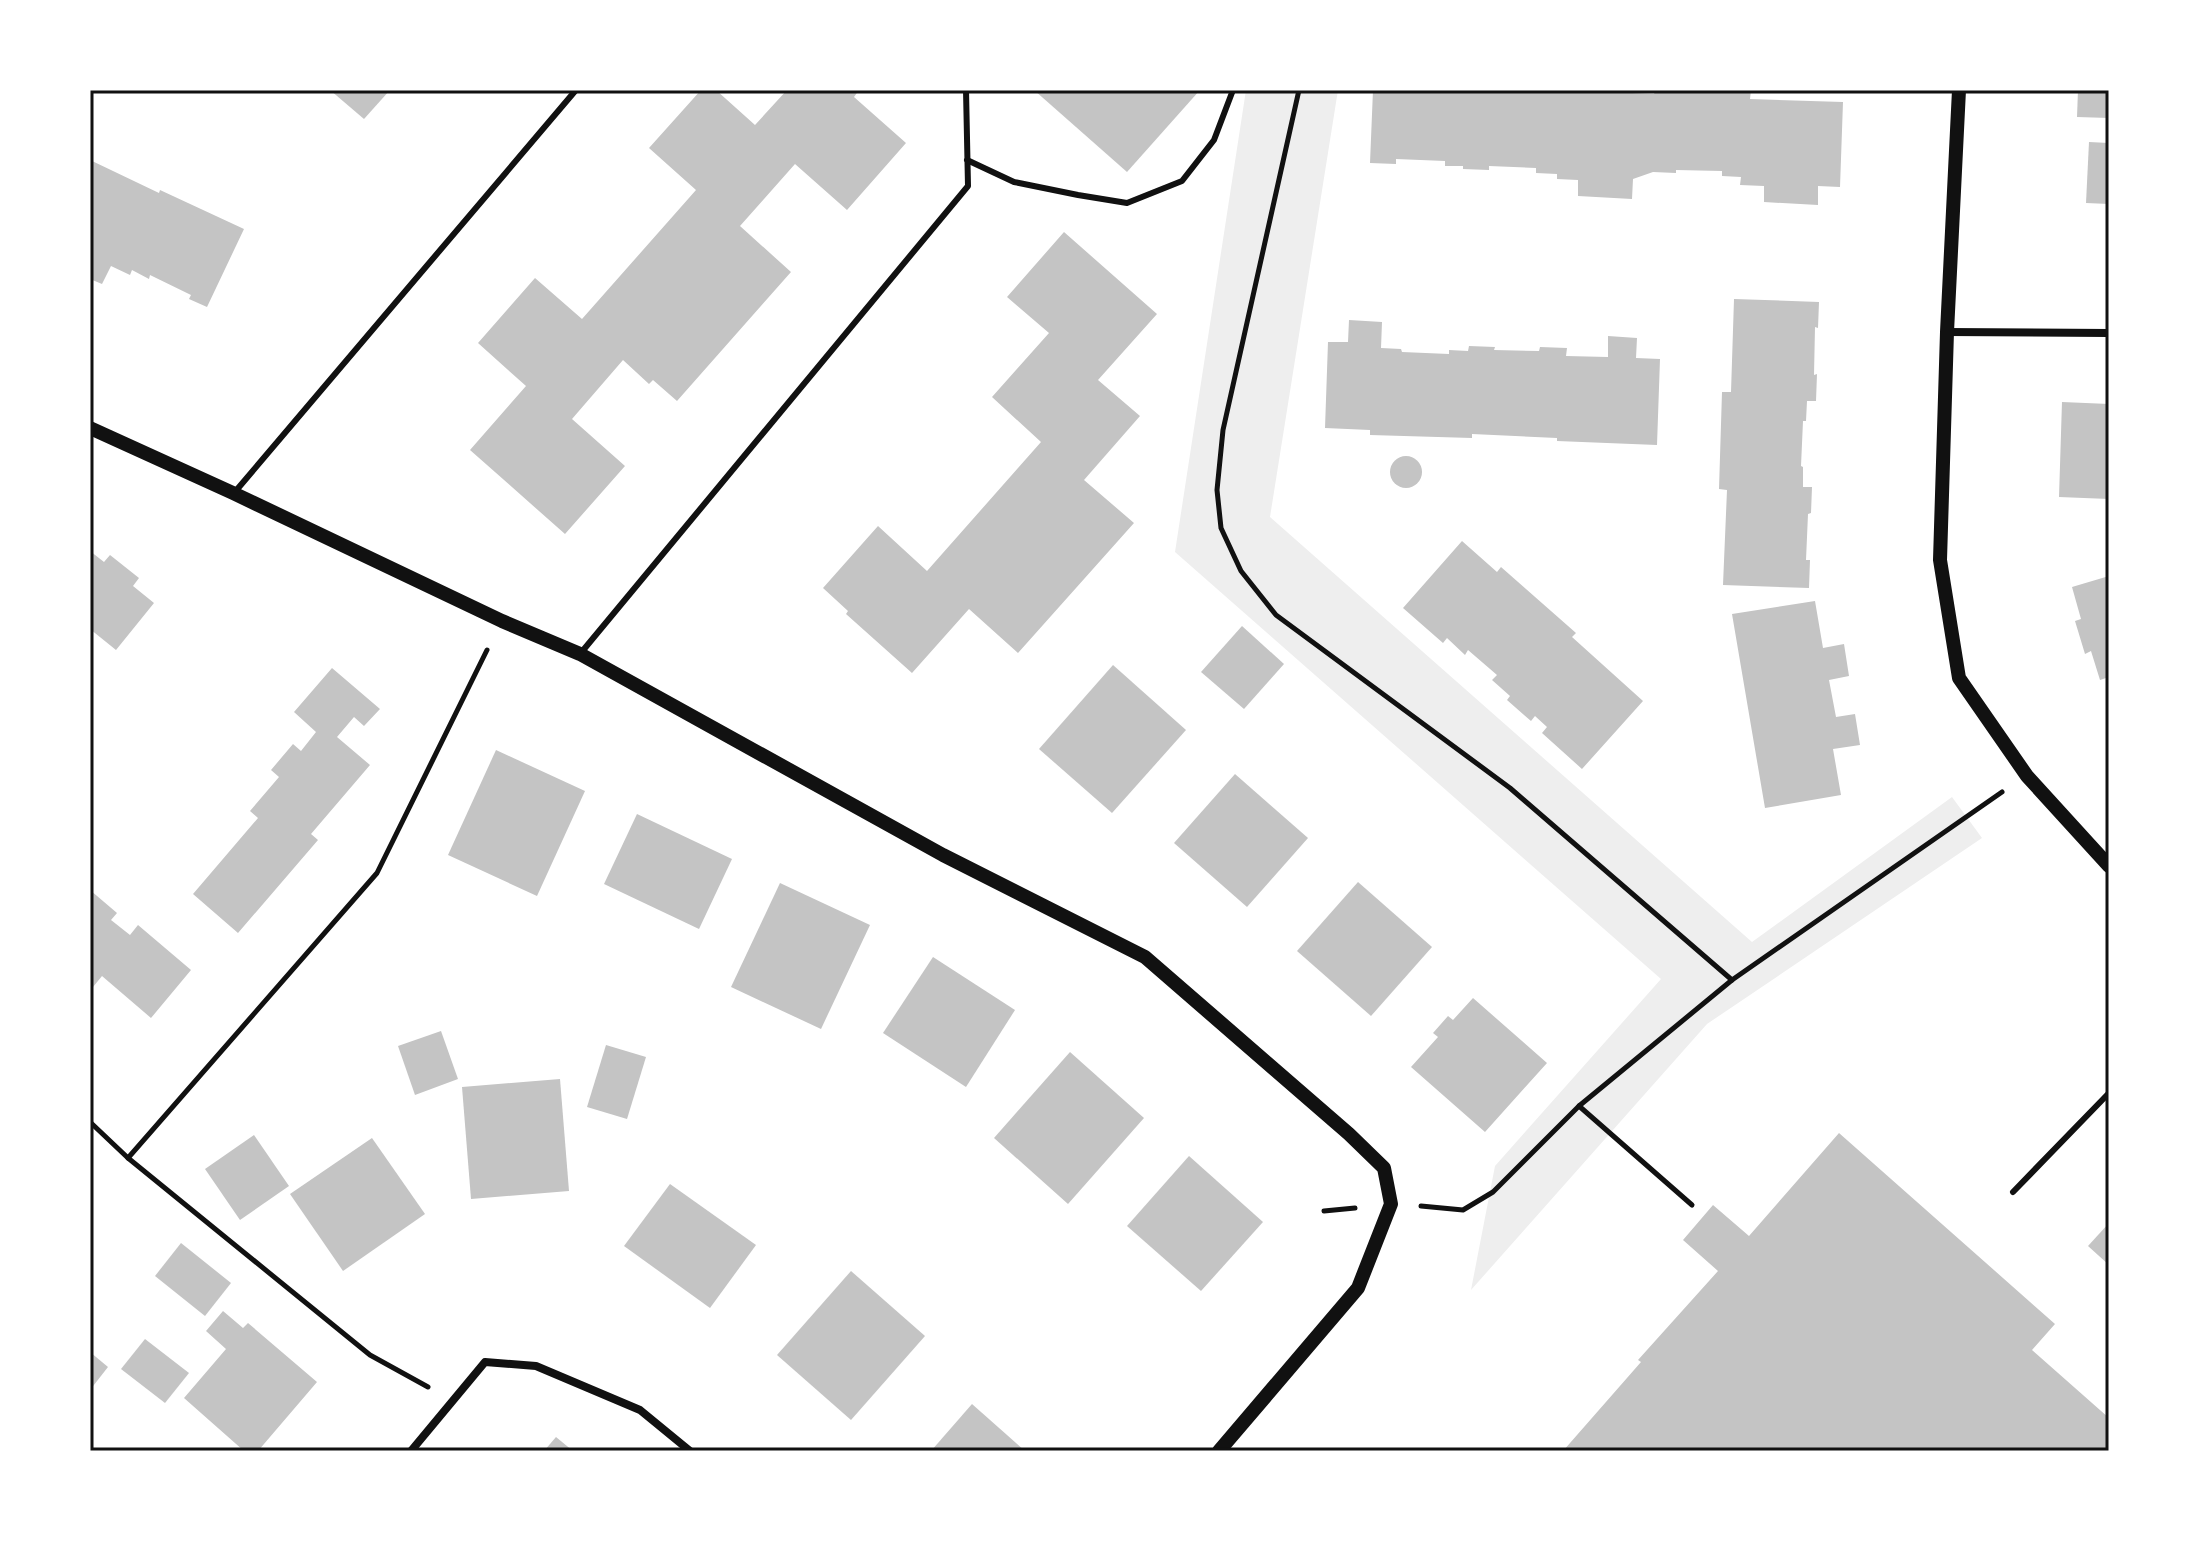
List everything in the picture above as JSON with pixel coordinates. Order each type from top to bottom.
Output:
[{"type":"street","points":[[1959,90],[1940,560],[1959,678],[2027,776],[2109,866]]},
{"type":"street","points":[[1947,332],[2109,333]]},
{"type":"street","points":[[90,428],[502,621],[580,654],[943,855],[1145,957],[1367,1151],[1384,1168],[1391,1204],[1358,1288],[1219,1451]]},
{"type":"street","points":[[411,1451],[485,1362],[536,1366],[640,1410],[690,1451]]},
{"type":"lane","points":[[233,493],[576,90]]},
{"type":"lane","points":[[580,654],[968,186],[966,90]]},
{"type":"lane","points":[[967,160],[1014,182],[1127,203],[1182,181],[1214,140],[1233,90]]},
{"type":"lane","points":[[2013,1192],[2109,1093]]},
{"type":"path","points":[[1299,90],[1223,430],[1217,490],[1221,528],[1241,571],[1276,615],[1510,788],[1732,980]]},
{"type":"path","points":[[128,1158],[377,873],[502,621]]},
{"type":"path","points":[[1324,1211],[1391,1204],[1463,1210],[1493,1192],[1579,1106],[1732,980],[2027,776]]},
{"type":"path","points":[[1579,1106],[1692,1205]]},
{"type":"path","points":[[90,1122],[128,1158],[370,1355],[453,1401]]},
{"type":"shaded area","points":[[1246,90],[1338,90],[1270,517],[1752,942],[1952,797],[1982,838],[1707,1024],[1471,1290],[1495,1166],[1661,979],[1175,552]]},
{"type":"building","points":[[330,90],[390,90],[364,119]]},
{"type":"building","points":[[701,90],[716,90],[755,125],[787,90],[859,90],[854,97],[906,143],[847,210],[795,164],[740,226],[791,272],[677,401],[653,380],[649,384],[623,360],[572,419],[625,466],[565,534],[470,450],[526,386],[478,343],[535,278],[582,319],[696,190],[649,148]]},
{"type":"building","points":[[1034,90],[1200,90],[1127,172]]},
{"type":"building","points":[[1373,90],[1565,90],[1654,94],[1656,90],[1751,90],[1750,99],[1843,102],[1840,187],[1818,186],[1818,205],[1764,202],[1764,186],[1740,185],[1741,177],[1722,176],[1722,171],[1676,170],[1676,173],[1653,172],[1633,179],[1632,199],[1578,196],[1578,180],[1557,179],[1557,174],[1536,173],[1536,168],[1489,166],[1489,170],[1463,169],[1463,166],[1445,166],[1445,161],[1396,159],[1396,164],[1370,163]]},
{"type":"building","points":[[2078,90],[2109,90],[2109,118],[2077,117]]},
{"type":"building","points":[[2089,142],[2109,143],[2109,204],[2086,203]]},
{"type":"building","points":[[90,160],[244,229],[207,307],[189,299],[191,295],[150,275],[149,279],[132,270],[130,275],[111,266],[102,284],[90,279]]},
{"type":"building","points":[[1064,232],[1157,314],[1098,380],[1140,416],[1084,480],[1134,523],[1018,653],[969,609],[912,673],[846,614],[848,611],[823,588],[878,526],[927,571],[1041,442],[992,397],[1049,333],[1007,297]]},
{"type":"building","points":[[1734,299],[1819,302],[1818,328],[1815,327],[1816,401],[1807,401],[1801,466],[1803,487],[1812,487],[1806,560],[1810,560],[1809,588],[1723,585],[1727,490],[1719,489],[1722,392],[1731,392]]},
{"type":"building","points":[[1349,320],[1382,322],[1381,348],[1401,349],[1402,352],[1449,354],[1449,350],[1468,351],[1469,346],[1539,351],[1540,347],[1567,348],[1566,356],[1608,357],[1608,336],[1637,338],[1636,358],[1660,359],[1657,445],[1472,434],[1472,438],[1370,435],[1370,430],[1325,428],[1328,342],[1348,342]]},
{"type":"building","points":[[2062,402],[2109,404],[2109,499],[2059,497]]},
{"type":"building","points":[[1406,456],[1418,460],[1422,472],[1418,484],[1406,488],[1394,484],[1390,472],[1394,460]]},
{"type":"building","points":[[1462,541],[1497,572],[1501,567],[1576,633],[1572,637],[1643,701],[1582,769],[1542,733],[1547,727],[1535,716],[1531,721],[1507,700],[1510,696],[1492,680],[1497,675],[1468,650],[1465,655],[1447,638],[1443,643],[1403,608]]},
{"type":"building","points":[[90,551],[104,562],[110,555],[139,578],[133,586],[154,603],[116,650],[90,629]]},
{"type":"building","points":[[2109,576],[2109,677],[2100,680],[2091,651],[2085,654],[2075,621],[2081,619],[2072,587]]},
{"type":"building","points":[[1815,601],[1823,648],[1844,644],[1849,676],[1829,680],[1836,717],[1855,714],[1860,745],[1833,749],[1841,795],[1765,808],[1732,614]]},
{"type":"building","points":[[1242,626],[1284,664],[1244,709],[1201,672]]},
{"type":"building","points":[[1113,665],[1186,730],[1112,813],[1039,749]]},
{"type":"building","points":[[332,668],[380,709],[364,726],[354,717],[337,737],[370,765],[311,834],[318,840],[238,933],[193,894],[258,818],[250,811],[279,777],[271,770],[293,744],[301,751],[316,732],[294,712]]},
{"type":"building","points":[[496,750],[585,791],[537,896],[448,855]]},
{"type":"building","points":[[1235,774],[1308,838],[1247,907],[1174,843]]},
{"type":"building","points":[[637,814],[732,859],[699,929],[604,884]]},
{"type":"building","points":[[1358,882],[1432,947],[1371,1016],[1297,951]]},
{"type":"building","points":[[780,883],[870,925],[821,1029],[731,987]]},
{"type":"building","points":[[90,890],[117,913],[111,920],[130,935],[138,925],[191,970],[151,1018],[102,976],[93,987],[90,984]]},
{"type":"building","points":[[933,957],[1015,1010],[966,1087],[883,1033]]},
{"type":"building","points":[[1473,998],[1547,1063],[1485,1132],[1411,1067],[1438,1037],[1433,1033],[1448,1016],[1453,1020]]},
{"type":"building","points":[[441,1031],[458,1079],[415,1095],[398,1046]]},
{"type":"building","points":[[606,1045],[646,1057],[627,1119],[587,1107]]},
{"type":"building","points":[[1070,1052],[1144,1118],[1068,1204],[994,1138]]},
{"type":"building","points":[[560,1079],[569,1191],[471,1199],[462,1087]]},
{"type":"building","points":[[1839,1133],[2055,1324],[2032,1350],[2109,1418],[2109,1451],[1563,1451],[1641,1362],[1638,1360],[1718,1271],[1683,1240],[1713,1205],[1749,1236]]},
{"type":"building","points":[[254,1135],[289,1186],[240,1220],[205,1169]]},
{"type":"building","points":[[372,1138],[425,1214],[343,1271],[290,1194]]},
{"type":"building","points":[[1189,1156],[1263,1222],[1201,1291],[1127,1226]]},
{"type":"building","points":[[670,1184],[756,1245],[710,1308],[624,1246]]},
{"type":"building","points":[[2109,1223],[2109,1265],[2088,1246]]},
{"type":"building","points":[[181,1243],[231,1283],[205,1316],[155,1276]]},
{"type":"building","points":[[851,1271],[925,1336],[851,1420],[777,1355]]},
{"type":"building","points":[[223,1311],[243,1328],[248,1323],[317,1382],[258,1451],[244,1451],[184,1398],[226,1349],[206,1331]]},
{"type":"building","points":[[145,1339],[189,1373],[165,1403],[121,1369]]},
{"type":"building","points":[[90,1352],[108,1367],[90,1390]]},
{"type":"building","points":[[972,1404],[1025,1451],[931,1451]]},
{"type":"building","points":[[556,1437],[573,1451],[544,1451]]}]
